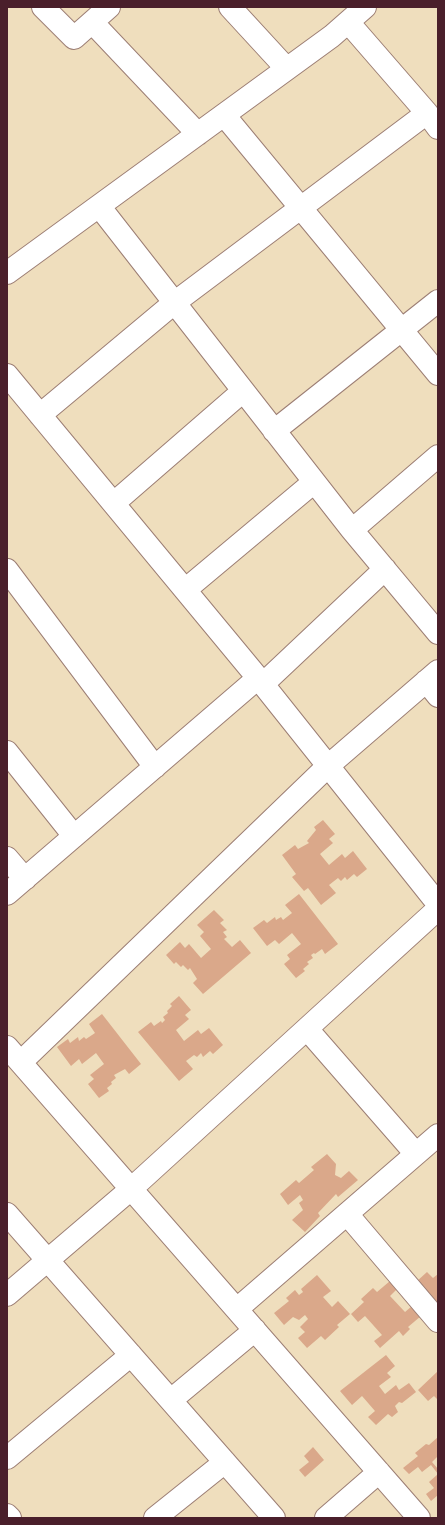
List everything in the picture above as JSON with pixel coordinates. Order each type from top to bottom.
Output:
[{"type":"street","points":[[43,7],[74,38],[109,7]]},
{"type":"street","points":[[230,7],[287,69]]},
{"type":"street","points":[[7,273],[332,36],[365,7]]},
{"type":"street","points":[[92,22],[198,134]]},
{"type":"street","points":[[40,415],[174,303],[301,208],[432,120],[348,22]]},
{"type":"street","points":[[224,115],[438,374]]},
{"type":"street","points":[[99,206],[352,530],[438,633]]},
{"type":"street","points":[[274,431],[438,301]]},
{"type":"street","points":[[9,382],[40,415],[261,681],[438,904]]},
{"type":"street","points":[[114,504],[243,391]]},
{"type":"street","points":[[352,530],[438,456]]},
{"type":"street","points":[[185,590],[314,482]]},
{"type":"street","points":[[7,894],[155,767],[261,681],[385,569]]},
{"type":"street","points":[[7,570],[155,767]]},
{"type":"street","points":[[419,1518],[14,1055],[328,766],[434,683]]},
{"type":"street","points":[[7,752],[74,836]]},
{"type":"street","points":[[7,858],[25,879]]},
{"type":"street","points":[[7,1295],[131,1189],[438,908]]},
{"type":"street","points":[[306,1029],[416,1154]]},
{"type":"street","points":[[237,1309],[438,1135]]},
{"type":"street","points":[[7,1214],[274,1518]]},
{"type":"street","points":[[347,1214],[438,1322]]},
{"type":"street","points":[[171,1400],[255,1330]]},
{"type":"street","points":[[7,1458],[131,1355]]},
{"type":"street","points":[[155,1518],[225,1462]]},
{"type":"street","points":[[326,1518],[379,1472]]},
{"type":"street","points":[[7,1515],[10,1518]]},
{"type":"building","points":[[323,820],[335,834],[329,839],[333,843],[320,854],[329,865],[342,854],[345,858],[353,851],[367,869],[357,877],[354,874],[347,880],[345,877],[341,881],[338,878],[329,885],[336,893],[321,905],[308,888],[304,891],[292,877],[296,874],[282,855],[295,845],[298,849],[309,843],[307,841],[316,830],[314,827]]},
{"type":"building","points":[[299,894],[338,944],[325,954],[322,949],[311,955],[313,958],[307,962],[309,964],[303,969],[305,971],[296,978],[284,964],[290,959],[287,955],[301,944],[292,933],[279,944],[275,940],[267,946],[253,928],[264,920],[267,923],[275,917],[276,920],[281,917],[283,920],[292,913],[285,905]]},
{"type":"building","points":[[214,910],[224,920],[220,923],[227,930],[223,932],[227,937],[224,939],[232,947],[240,940],[251,953],[203,994],[193,983],[197,979],[190,968],[188,970],[183,965],[181,967],[176,962],[174,964],[166,955],[180,942],[185,948],[189,944],[201,958],[211,949],[200,936],[204,932],[197,925]]},
{"type":"building","points":[[179,996],[191,1010],[185,1015],[189,1019],[176,1030],[184,1041],[198,1030],[201,1034],[209,1028],[223,1045],[213,1054],[210,1051],[203,1057],[201,1053],[197,1057],[194,1055],[186,1061],[193,1069],[179,1081],[138,1032],[151,1022],[154,1026],[161,1021],[162,1023],[165,1020],[163,1017],[168,1013],[167,1011],[172,1006],[170,1004]]},
{"type":"building","points":[[102,1014],[141,1064],[129,1074],[125,1069],[114,1075],[116,1078],[107,1088],[109,1091],[99,1098],[88,1084],[94,1079],[90,1075],[104,1064],[96,1053],[82,1064],[79,1059],[71,1066],[57,1047],[68,1039],[70,1043],[78,1037],[79,1041],[84,1037],[86,1039],[95,1033],[89,1024]]},
{"type":"building","points":[[327,1154],[336,1164],[335,1175],[341,1178],[349,1171],[358,1180],[338,1197],[336,1194],[318,1213],[320,1216],[305,1232],[292,1220],[303,1210],[299,1203],[303,1200],[300,1195],[288,1205],[280,1194],[296,1180],[299,1183],[314,1170],[311,1167]]},
{"type":"building","points":[[427,1272],[433,1278],[438,1274],[438,1309],[416,1282]]},
{"type":"building","points":[[317,1275],[331,1291],[323,1297],[332,1307],[338,1301],[350,1314],[337,1325],[339,1327],[325,1340],[321,1336],[307,1348],[298,1338],[305,1332],[300,1327],[308,1319],[305,1315],[299,1320],[293,1317],[284,1325],[274,1313],[289,1301],[286,1298],[295,1290],[299,1295],[303,1292],[301,1289]]},
{"type":"building","points":[[390,1281],[397,1289],[390,1296],[405,1312],[412,1306],[421,1316],[408,1327],[410,1329],[403,1336],[399,1331],[380,1348],[374,1341],[382,1335],[365,1316],[358,1322],[351,1314],[364,1302],[361,1299],[373,1288],[377,1292]]},
{"type":"building","points":[[386,1355],[395,1366],[387,1373],[391,1377],[379,1386],[385,1394],[396,1385],[399,1390],[409,1383],[416,1392],[402,1403],[399,1402],[395,1406],[398,1412],[392,1417],[388,1414],[376,1425],[368,1417],[375,1411],[362,1396],[352,1405],[340,1391]]},
{"type":"building","points":[[438,1371],[438,1400],[434,1396],[428,1401],[418,1390]]},
{"type":"building","points":[[438,1437],[438,1456],[432,1462],[438,1469],[438,1474],[431,1465],[422,1472],[418,1467],[409,1474],[403,1468],[418,1456],[415,1453],[426,1444],[429,1445]]},
{"type":"building","points":[[313,1447],[324,1460],[305,1477],[299,1470],[309,1462],[304,1456]]},
{"type":"building","points":[[438,1474],[438,1495],[431,1501],[426,1494],[434,1488],[429,1482]]}]
